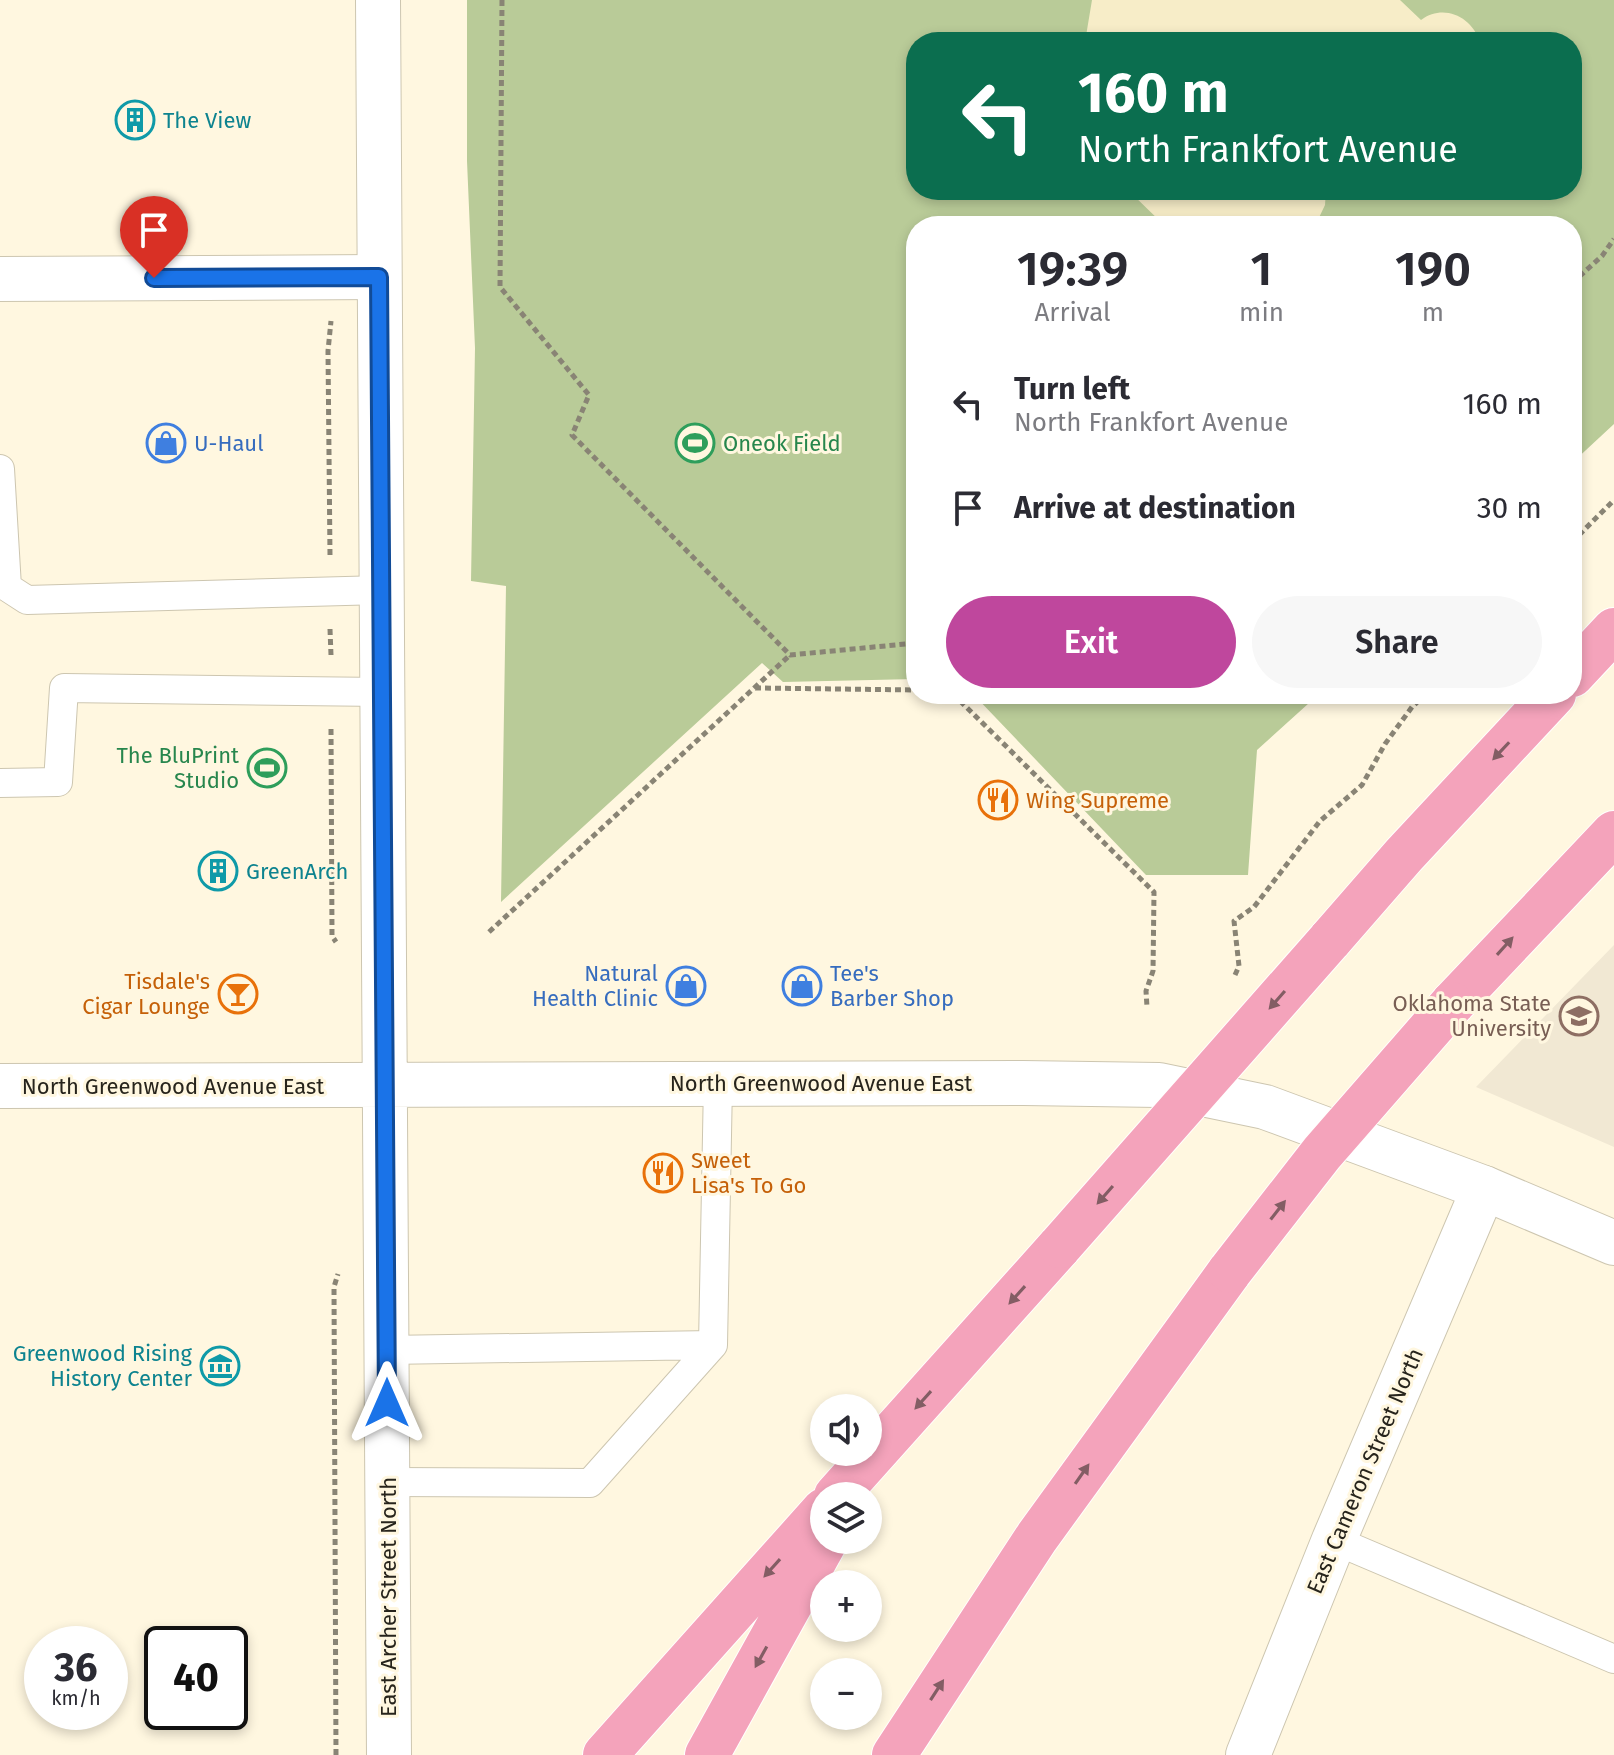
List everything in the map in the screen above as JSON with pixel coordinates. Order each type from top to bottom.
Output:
[{"type":"highway","points":[[1582,664],[1614,630]]},
{"type":"highway","points":[[882,1445],[1404,855],[1545,704]]},
{"type":"highway","points":[[894,1755],[1037,1537],[1230,1271],[1322,1153],[1452,1004],[1614,833]]},
{"type":"highway","points":[[849,1482],[863,1466]]},
{"type":"highway","points":[[606,1754],[810,1526]]},
{"type":"highway","points":[[707,1755],[818,1554]]},
{"type":"street","name":"East Archer Street North","points":[[378,0],[389,1755]]},
{"type":"street","points":[[0,279],[379,277]]},
{"type":"street","name":"North Greenwood Avenue East","points":[[0,1086],[1159,1085],[1265,1107],[1484,1188],[1614,1243]]},
{"type":"street","name":"East Cameron Street North","points":[[1248,1755],[1334,1540],[1484,1188]]},
{"type":"lane","points":[[0,469],[7,587],[27,600],[382,590]]},
{"type":"lane","points":[[0,783],[58,782],[64,688],[382,692]]},
{"type":"lane","points":[[387,1482],[590,1483],[713,1345],[718,1083]]},
{"type":"lane","points":[[387,1350],[713,1345]]},
{"type":"lane","points":[[1334,1540],[1614,1659]]},
{"type":"path","points":[[502,0],[500,287],[589,395],[572,435],[790,655]]},
{"type":"path","points":[[1582,274],[1602,256],[1614,239]]},
{"type":"path","points":[[1582,532],[1614,500]]},
{"type":"path","points":[[489,932],[790,655],[906,644]]},
{"type":"path","points":[[755,688],[906,690]]},
{"type":"path","points":[[963,704],[1154,892],[1153,971],[1146,991],[1147,1007]]},
{"type":"path","points":[[1234,977],[1239,966],[1234,921],[1254,907],[1320,821],[1362,785],[1385,744],[1415,704]]},
{"type":"shaded area","name":"Oklahoma State University","points":[[1614,945],[1614,1147],[1476,1087]]},
{"type":"green space","name":"Oneok Field","points":[[467,0],[1614,0],[1614,424],[1582,454],[1582,216],[906,216],[906,679],[783,682],[762,663],[501,902],[506,586],[471,581],[475,348],[467,161]]},
{"type":"green space","points":[[983,704],[1308,704],[1257,750],[1248,875],[1146,875]]},
{"type":"sand","points":[[1092,0],[1400,0],[1421,20],[1430,15],[1448,13],[1464,20],[1475,32],[1087,32]]},
{"type":"sand","points":[[1138,200],[1325,200],[1320,216],[1155,216]]},
{"type":"place","name":"The View","points":[[135,120]]},
{"type":"place","name":"U-Haul","points":[[166,443]]},
{"type":"place","name":"Oneok Field","points":[[695,443]]},
{"type":"place","name":"The BluPrint Studio","points":[[267,768]]},
{"type":"place","name":"Wing Supreme","points":[[998,800]]},
{"type":"place","name":"GreenArch","points":[[218,871]]},
{"type":"place","name":"Natural Health Clinic","points":[[686,986]]},
{"type":"place","name":"Tee's Barber Shop","points":[[802,986]]},
{"type":"place","name":"Tisdale's Cigar Lounge","points":[[238,994]]},
{"type":"place","name":"Oklahoma State University","points":[[1579,1016]]},
{"type":"place","name":"Sweet Lisa's To Go","points":[[663,1173]]},
{"type":"place","name":"Greenwood Rising History Center","points":[[220,1366]]},
{"type":"route","points":[[154,278],[379,277],[387,1403]]}]
